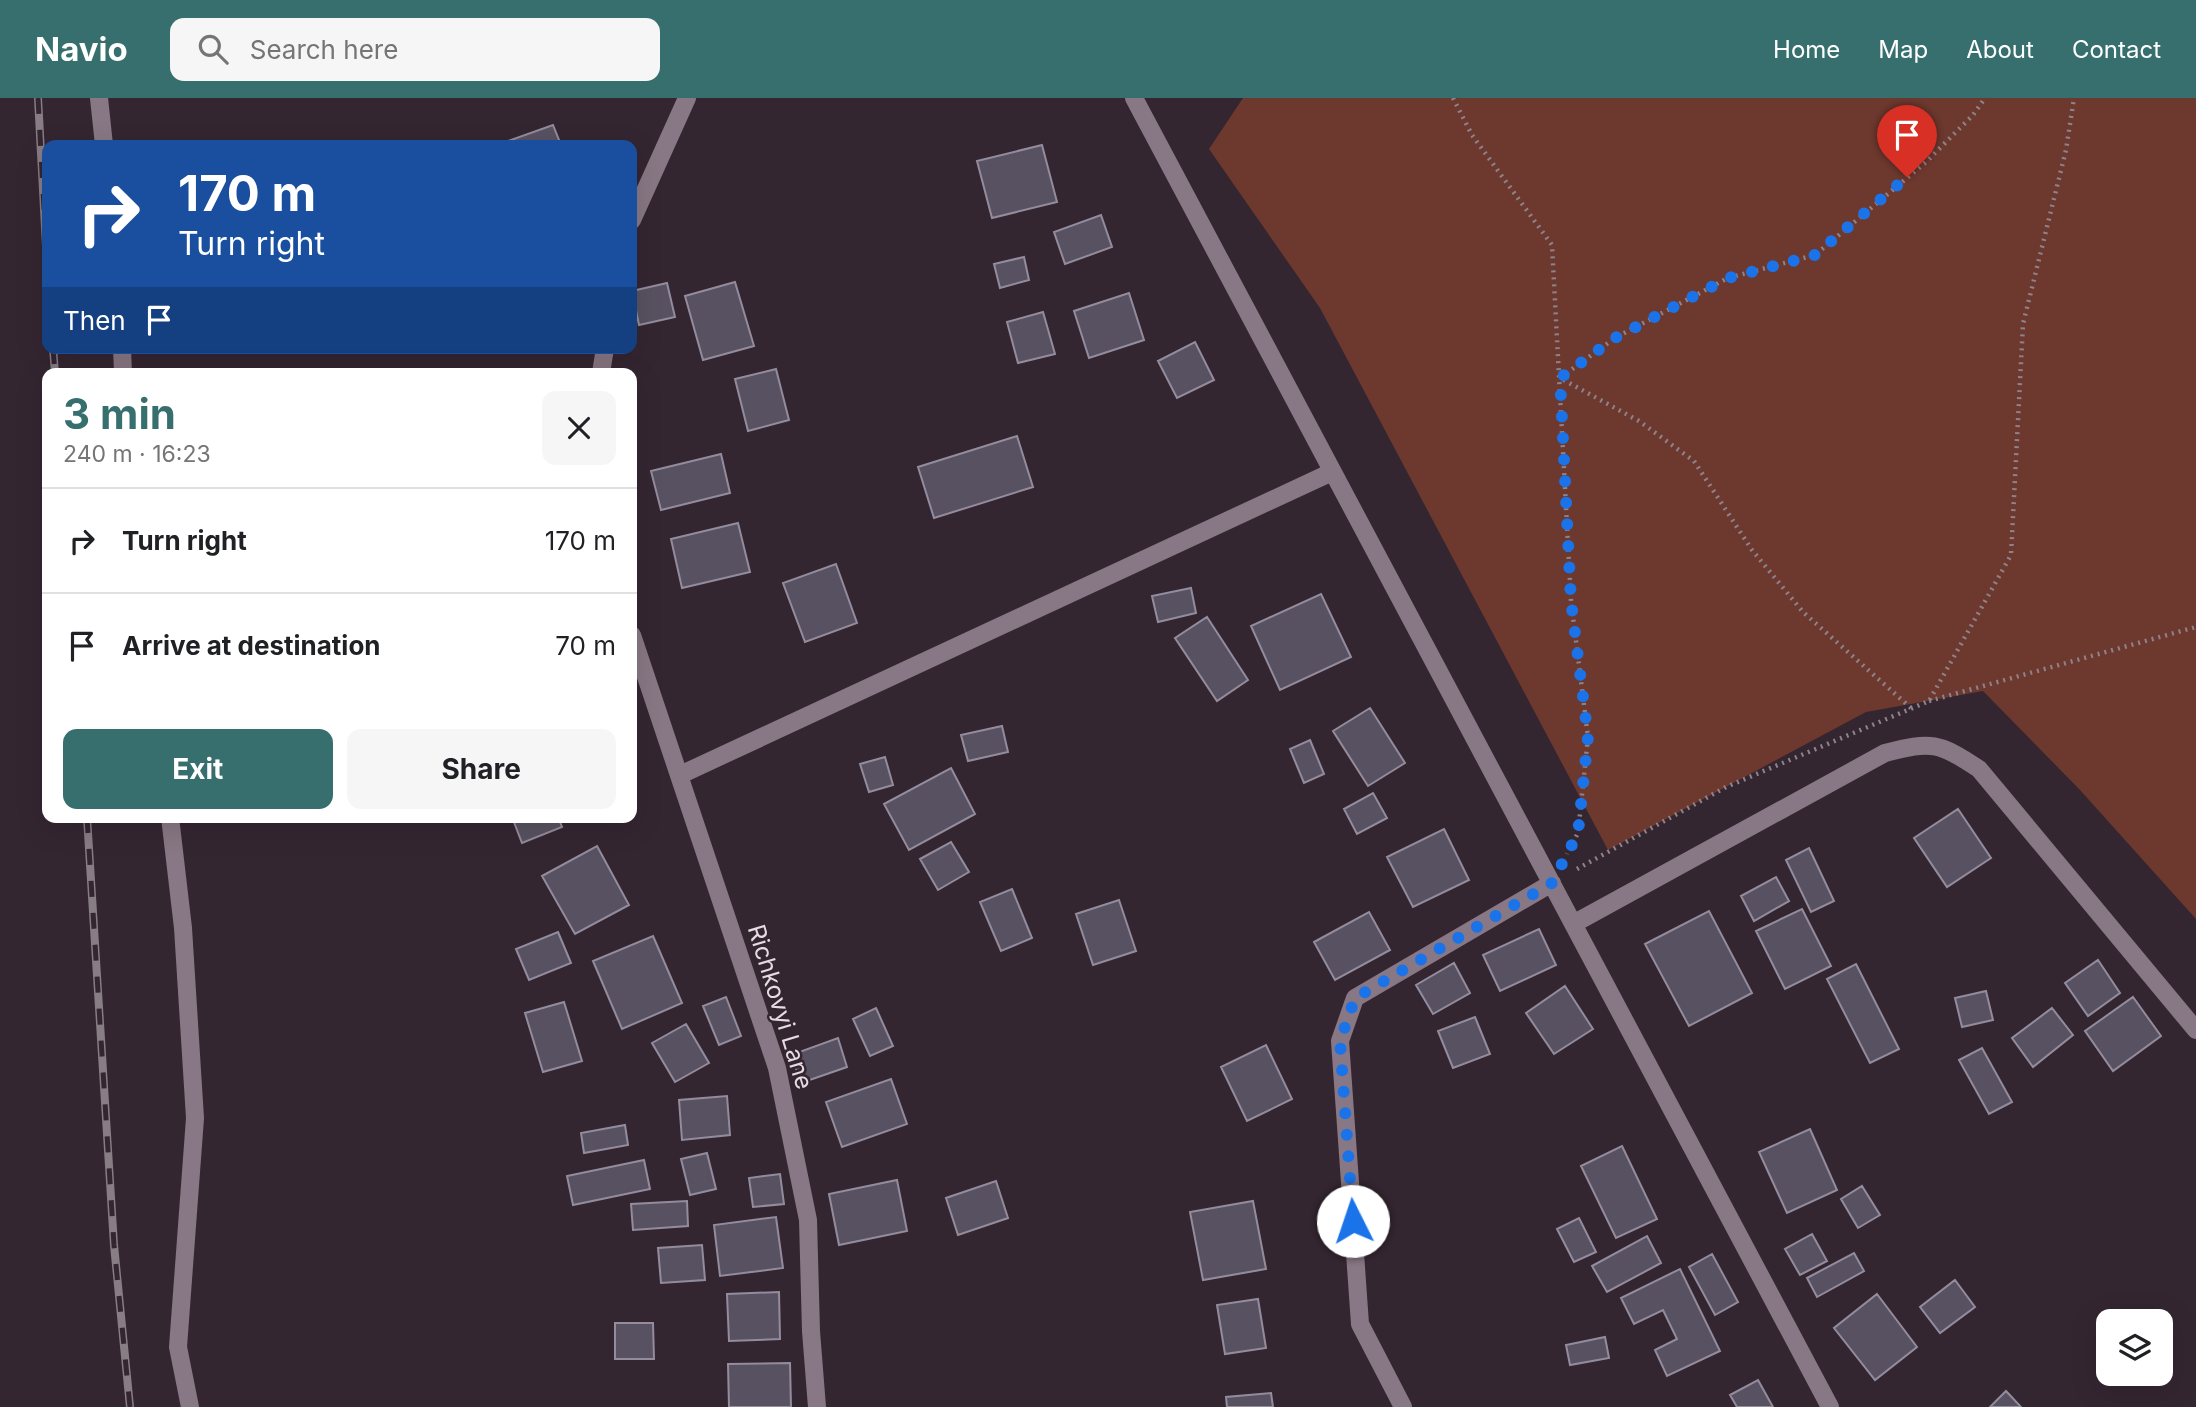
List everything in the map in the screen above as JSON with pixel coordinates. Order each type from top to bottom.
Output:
[{"type":"street","points":[[99,98],[103,140]]},
{"type":"street","points":[[637,209],[687,98]]},
{"type":"street","points":[[1134,98],[1830,1407]]},
{"type":"street","points":[[680,775],[1332,472]]},
{"type":"street","name":"Richkovyi Lane","points":[[637,650],[777,1068],[808,1220],[811,1331],[817,1407]]},
{"type":"street","points":[[1573,924],[1885,753],[1923,744],[1951,751],[1979,769],[2196,1030]]},
{"type":"street","points":[[171,823],[183,928],[195,1118],[178,1347],[190,1407]]},
{"type":"street","points":[[1404,1407],[1360,1324],[1340,1041],[1355,998],[1552,883]]},
{"type":"path","points":[[1453,98],[1472,135],[1552,245],[1571,601],[1588,737],[1578,833],[1552,883]]},
{"type":"path","points":[[1560,378],[1615,338],[1728,278],[1815,255],[1926,162],[1973,115],[1985,98]]},
{"type":"path","points":[[1929,701],[2011,555],[2023,324],[2066,150],[2074,98]]},
{"type":"path","points":[[1560,378],[1639,421],[1694,461],[1752,550],[1803,612],[1911,708]]},
{"type":"path","points":[[1552,883],[1726,787],[1911,708],[2196,626]]},
{"type":"shaded area","points":[[1243,98],[2196,98],[2196,919],[2080,790],[1983,691],[1866,712],[1608,850],[1320,308],[1209,149]]},
{"type":"building","points":[[553,125],[559,140],[511,140]]},
{"type":"building","points":[[1042,145],[1057,202],[992,218],[977,161]]},
{"type":"building","points":[[1101,215],[1112,247],[1065,264],[1054,232]]},
{"type":"building","points":[[1024,257],[1029,280],[1000,288],[994,264]]},
{"type":"building","points":[[735,282],[754,346],[703,360],[685,296]]},
{"type":"building","points":[[667,283],[675,317],[639,325],[637,290]]},
{"type":"building","points":[[1129,293],[1144,340],[1089,358],[1074,311]]},
{"type":"building","points":[[1043,312],[1055,354],[1018,363],[1007,322]]},
{"type":"building","points":[[1195,342],[1214,380],[1177,398],[1158,361]]},
{"type":"building","points":[[776,369],[789,420],[748,431],[735,379]]},
{"type":"building","points":[[1017,436],[1033,487],[934,518],[918,467]]},
{"type":"building","points":[[721,454],[730,493],[661,510],[651,471]]},
{"type":"building","points":[[738,523],[750,572],[682,588],[671,539]]},
{"type":"building","points":[[836,564],[857,623],[805,642],[783,583]]},
{"type":"building","points":[[1191,588],[1196,613],[1158,622],[1152,596]]},
{"type":"building","points":[[1321,594],[1351,657],[1280,690],[1251,626]]},
{"type":"building","points":[[1207,617],[1248,680],[1217,701],[1175,638]]},
{"type":"building","points":[[1370,708],[1405,763],[1368,786],[1333,731]]},
{"type":"building","points":[[1002,726],[1008,752],[968,761],[961,735]]},
{"type":"building","points":[[1310,740],[1324,774],[1304,783],[1290,749]]},
{"type":"building","points":[[885,757],[893,785],[869,792],[860,764]]},
{"type":"building","points":[[951,768],[975,814],[909,850],[884,804]]},
{"type":"building","points":[[1373,793],[1387,818],[1357,834],[1344,809]]},
{"type":"building","points":[[1958,809],[1991,858],[1947,887],[1914,838]]},
{"type":"building","points":[[514,823],[560,823],[562,827],[522,843]]},
{"type":"building","points":[[1444,829],[1469,880],[1413,907],[1387,857]]},
{"type":"building","points":[[951,842],[969,872],[938,890],[920,859]]},
{"type":"building","points":[[597,846],[629,905],[575,934],[542,876]]},
{"type":"building","points":[[1809,848],[1834,901],[1811,912],[1786,860]]},
{"type":"building","points":[[1776,877],[1789,901],[1754,921],[1741,896]]},
{"type":"building","points":[[1012,889],[1032,938],[1001,951],[980,902]]},
{"type":"building","points":[[1119,900],[1136,951],[1093,965],[1076,914]]},
{"type":"building","points":[[1802,909],[1831,966],[1785,989],[1756,931]]},
{"type":"building","points":[[1709,911],[1752,993],[1689,1026],[1645,944]]},
{"type":"building","points":[[1369,912],[1390,950],[1335,980],[1314,942]]},
{"type":"building","points":[[1539,929],[1556,965],[1500,991],[1483,955]]},
{"type":"building","points":[[558,932],[571,963],[529,980],[516,949]]},
{"type":"building","points":[[653,936],[682,1003],[622,1029],[593,961]]},
{"type":"building","points":[[2098,960],[2120,993],[2088,1016],[2065,983]]},
{"type":"building","points":[[1454,963],[1470,993],[1433,1014],[1416,985]]},
{"type":"building","points":[[1856,964],[1899,1049],[1870,1063],[1827,979]]},
{"type":"building","points":[[1565,986],[1593,1029],[1554,1054],[1526,1013]]},
{"type":"building","points":[[1986,991],[1993,1020],[1962,1027],[1955,998]]},
{"type":"building","points":[[726,997],[741,1036],[719,1045],[703,1006]]},
{"type":"building","points":[[2133,997],[2161,1036],[2113,1071],[2085,1031]]},
{"type":"building","points":[[564,1002],[582,1061],[543,1072],[525,1013]]},
{"type":"building","points":[[876,1008],[893,1046],[870,1056],[853,1019]]},
{"type":"building","points":[[2052,1008],[2073,1035],[2033,1067],[2012,1038]]},
{"type":"building","points":[[1475,1017],[1490,1054],[1453,1068],[1438,1031]]},
{"type":"building","points":[[686,1024],[709,1063],[675,1082],[652,1043]]},
{"type":"building","points":[[838,1038],[847,1067],[801,1083],[791,1055]]},
{"type":"building","points":[[1266,1045],[1292,1099],[1247,1121],[1221,1067]]},
{"type":"building","points":[[1982,1048],[2012,1102],[1989,1114],[1959,1060]]},
{"type":"building","points":[[891,1079],[907,1124],[842,1147],[826,1102]]},
{"type":"building","points":[[727,1096],[730,1135],[682,1140],[679,1100]]},
{"type":"building","points":[[625,1125],[628,1145],[584,1153],[581,1133]]},
{"type":"building","points":[[1810,1129],[1837,1190],[1787,1213],[1759,1152]]},
{"type":"building","points":[[1622,1146],[1657,1219],[1616,1238],[1581,1166]]},
{"type":"building","points":[[707,1153],[716,1189],[690,1195],[681,1159]]},
{"type":"building","points":[[644,1160],[650,1189],[573,1205],[567,1176]]},
{"type":"building","points":[[780,1174],[784,1204],[753,1207],[749,1178]]},
{"type":"building","points":[[897,1180],[907,1231],[839,1245],[829,1194]]},
{"type":"building","points":[[996,1181],[1008,1218],[958,1235],[946,1198]]},
{"type":"building","points":[[1862,1186],[1880,1215],[1858,1228],[1841,1199]]},
{"type":"building","points":[[687,1201],[688,1226],[633,1230],[631,1204]]},
{"type":"building","points":[[1253,1201],[1266,1269],[1203,1280],[1190,1212]]},
{"type":"building","points":[[776,1217],[783,1268],[720,1276],[714,1225]]},
{"type":"building","points":[[1579,1218],[1596,1252],[1574,1262],[1557,1229]]},
{"type":"building","points":[[1812,1234],[1827,1261],[1800,1275],[1785,1249]]},
{"type":"building","points":[[1647,1236],[1661,1263],[1607,1292],[1592,1266]]},
{"type":"building","points":[[702,1245],[705,1280],[661,1283],[658,1248]]},
{"type":"building","points":[[1854,1253],[1864,1271],[1817,1297],[1807,1278]]},
{"type":"building","points":[[1712,1254],[1738,1302],[1715,1315],[1689,1267]]},
{"type":"building","points":[[1680,1269],[1720,1351],[1667,1376],[1655,1350],[1677,1339],[1663,1310],[1634,1324],[1621,1298]]},
{"type":"building","points":[[1955,1280],[1975,1307],[1940,1333],[1920,1307]]},
{"type":"building","points":[[779,1292],[780,1339],[729,1341],[727,1294]]},
{"type":"building","points":[[1877,1294],[1917,1347],[1875,1380],[1834,1328]]},
{"type":"building","points":[[1258,1299],[1266,1348],[1225,1354],[1217,1305]]},
{"type":"building","points":[[615,1323],[653,1323],[654,1359],[615,1359]]},
{"type":"building","points":[[1605,1337],[1609,1358],[1570,1365],[1566,1345]]},
{"type":"building","points":[[790,1363],[791,1407],[729,1407],[728,1364]]},
{"type":"building","points":[[1758,1380],[1773,1407],[1737,1407],[1730,1395]]},
{"type":"building","points":[[2006,1391],[2021,1407],[1990,1407]]},
{"type":"building","points":[[1271,1393],[1273,1407],[1227,1407],[1226,1397]]},
{"type":"railway","points":[[38,98],[42,172]]},
{"type":"railway","points":[[53,354],[55,368]]},
{"type":"railway","points":[[87,823],[114,1245],[130,1407]]},
{"type":"route","points":[[1353,1221],[1340,1041],[1355,998],[1552,883],[1578,833],[1588,737],[1571,601],[1560,378],[1615,338],[1728,278],[1815,255],[1907,177]]}]
